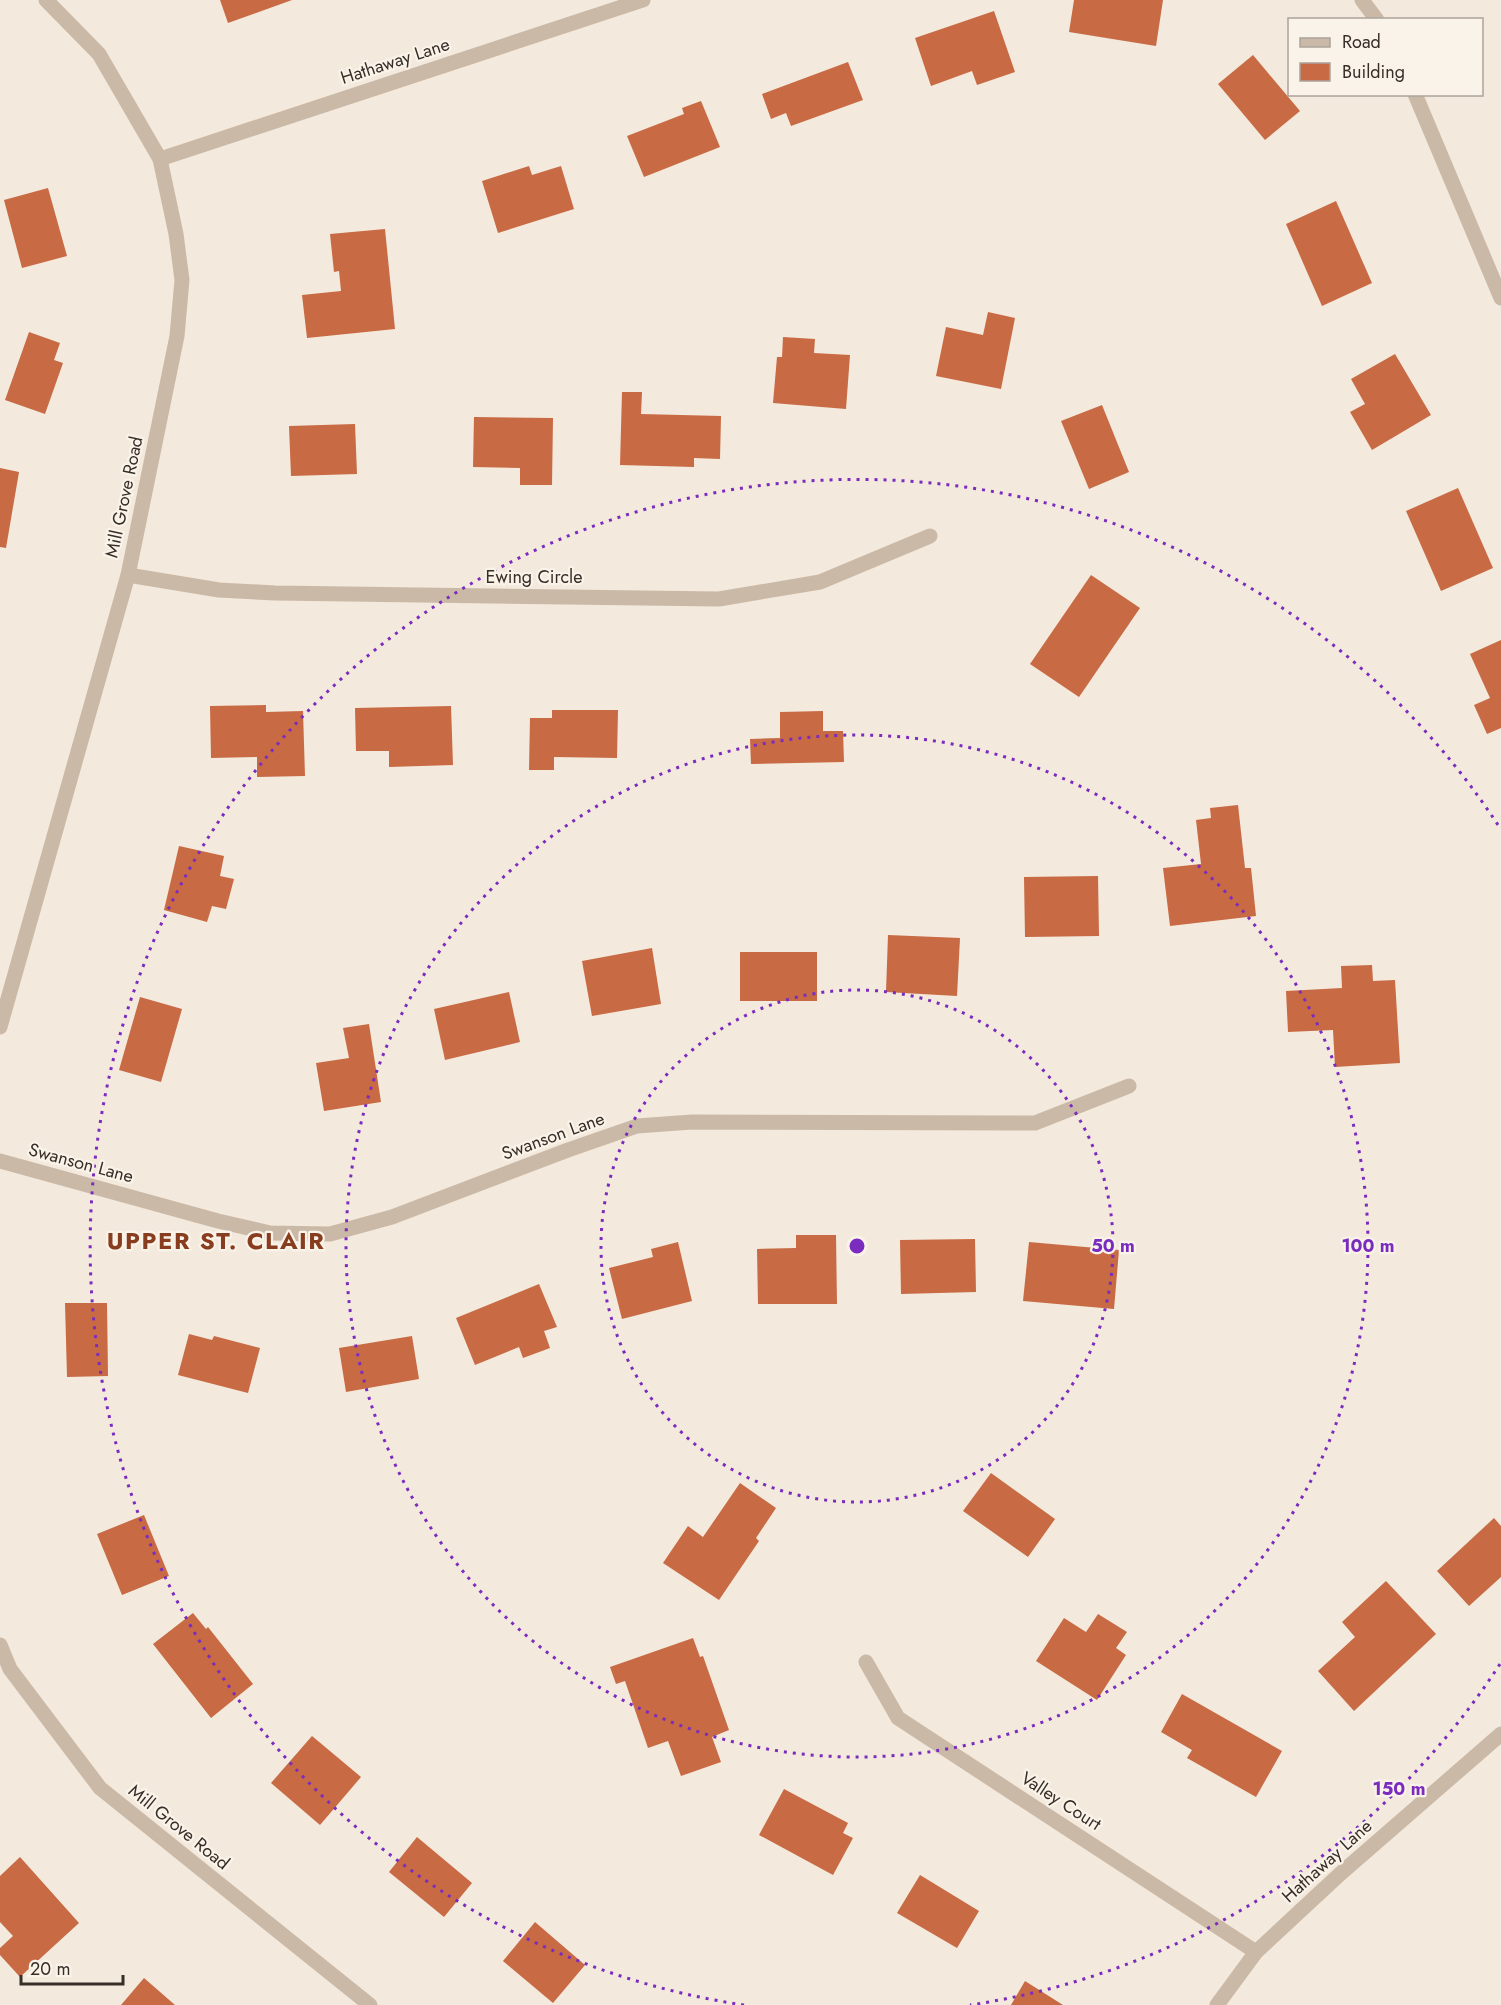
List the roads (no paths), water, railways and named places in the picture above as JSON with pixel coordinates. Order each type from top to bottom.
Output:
[{"type":"street","name":"Mill Grove Road","points":[[0,1027],[128,575],[177,336],[182,280],[176,234],[160,159],[99,54],[46,0]]},
{"type":"street","name":"Hathaway Lane","points":[[160,159],[643,0]]},
{"type":"street","points":[[1362,0],[1376,18]]},
{"type":"street","points":[[1416,96],[1501,298]]},
{"type":"street","name":"Ewing Circle","points":[[128,575],[219,590],[275,593],[719,599],[820,582],[930,536]]},
{"type":"street","name":"Swanson Lane","points":[[0,1161],[218,1221],[270,1233],[330,1234],[392,1217],[637,1126],[693,1122],[1035,1123],[1130,1086]]},
{"type":"street","name":"Mill Grove Road","points":[[0,1645],[10,1669],[100,1788],[370,2005]]},
{"type":"street","name":"Valley Court","points":[[866,1662],[898,1718],[1256,1952]]},
{"type":"street","name":"Hathaway Lane","points":[[1217,2005],[1256,1952],[1340,1874],[1501,1734]]},
{"type":"district","name":"UPPER ST. CLAIR","points":[[216,1240]]}]
